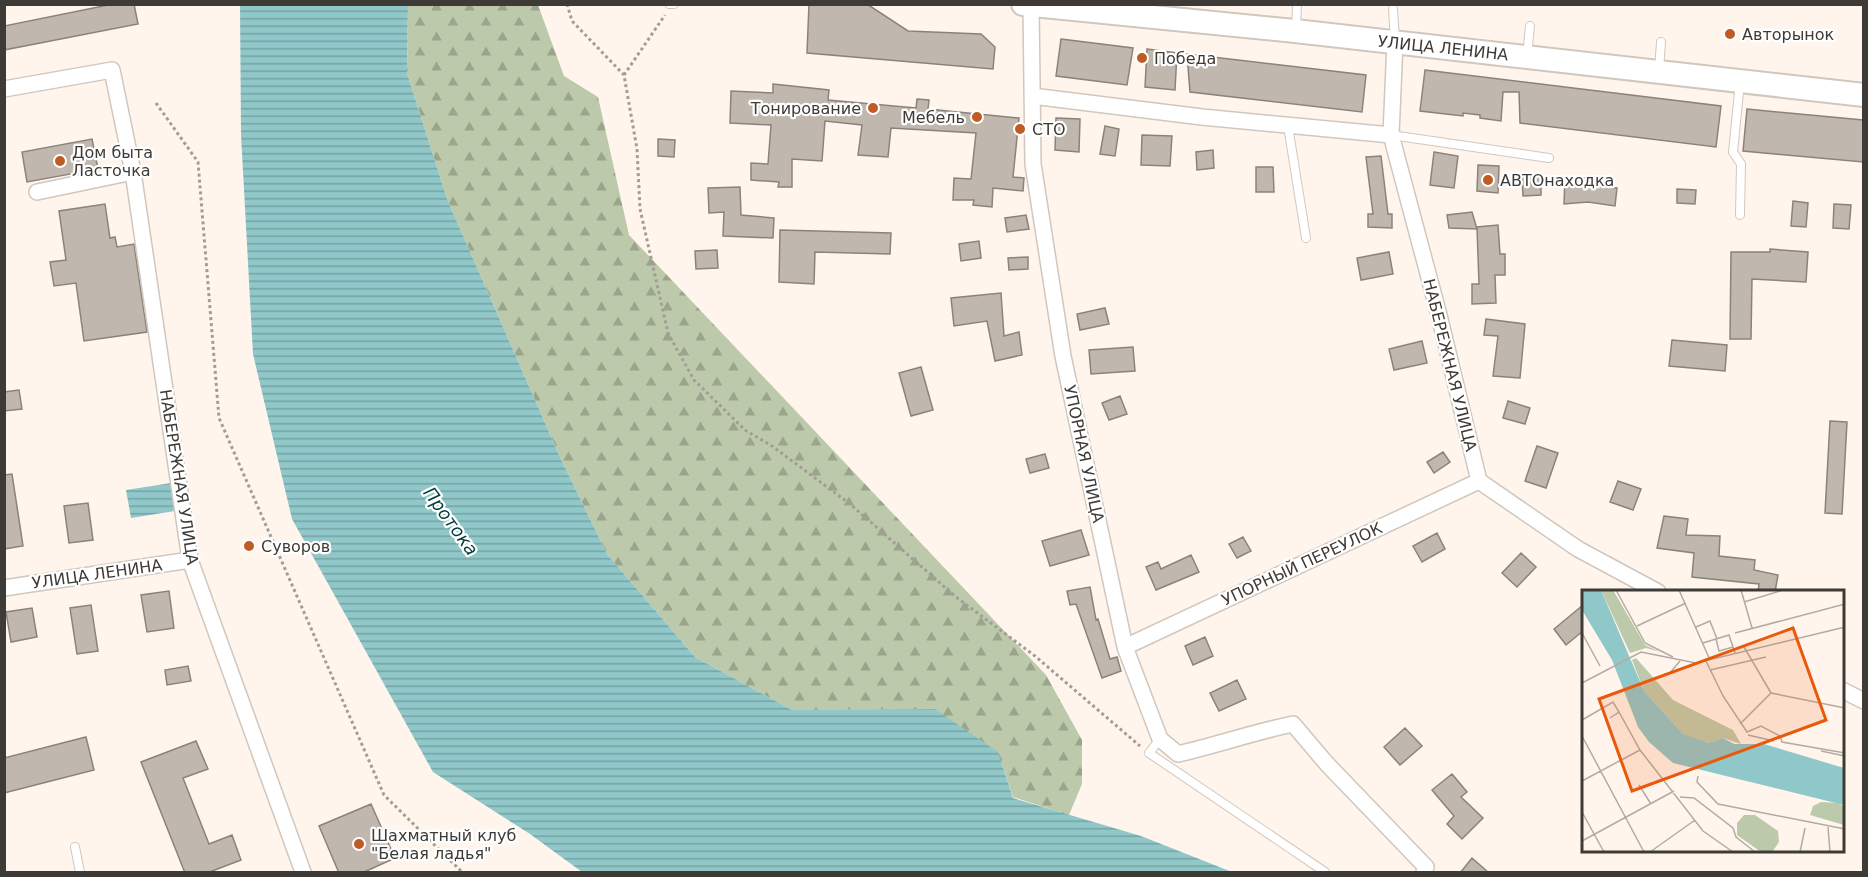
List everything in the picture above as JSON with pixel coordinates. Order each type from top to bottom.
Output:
[{"type":"main road","name":"УЛИЦА ЛЕНИНА","points":[[1027,5],[1295,31],[1863,95]]},
{"type":"street","name":"УПОРНАЯ УЛИЦА","points":[[1027,5],[1033,164],[1064,356],[1125,647],[1160,738]]},
{"type":"street","name":"НАБЕРЕЖНАЯ УЛИЦА","points":[[1395,42],[1391,135],[1439,315],[1479,481]]},
{"type":"street","name":"НАБЕРЕЖНАЯ УЛИЦА","points":[[4,89],[112,70],[133,172],[190,561],[303,873]]},
{"type":"street","points":[[1032,96],[1288,126],[1391,135]]},
{"type":"street","points":[[37,192],[133,172]]},
{"type":"street","points":[[1479,481],[1578,549],[1654,590]]},
{"type":"street","name":"УПОРНЫЙ ПЕРЕУЛОК","points":[[1125,647],[1479,481]]},
{"type":"street","name":"УЛИЦА ЛЕНИНА","points":[[4,588],[190,561]]},
{"type":"street","points":[[1844,691],[1863,701]]},
{"type":"street","points":[[1160,738],[1178,754],[1225,743],[1245,734],[1293,724],[1425,867],[1424,873]]},
{"type":"lane","points":[[1295,31],[1297,4]]},
{"type":"lane","points":[[1394,9],[1395,42]]},
{"type":"lane","points":[[1527,57],[1530,27]]},
{"type":"lane","points":[[1658,72],[1662,42]]},
{"type":"lane","points":[[1740,81],[1733,152],[1741,164],[1740,215]]},
{"type":"lane","points":[[1288,126],[1306,238]]},
{"type":"lane","points":[[1391,135],[1549,158]]},
{"type":"lane","points":[[1160,738],[1149,753],[1325,873]]},
{"type":"lane","points":[[75,848],[80,873]]},
{"type":"path","points":[[567,4],[572,21],[624,75],[637,149],[640,209],[668,333],[694,380],[745,430],[772,446],[850,504],[956,597],[1035,656],[1149,753]]},
{"type":"path","points":[[624,75],[671,5]]},
{"type":"path","points":[[156,103],[198,162],[219,418],[384,795],[462,873]]},
{"type":"green space","points":[[408,5],[538,5],[564,76],[598,97],[629,235],[1046,675],[1082,740],[1082,784],[1069,815],[1013,797],[1002,764],[935,709],[792,710],[695,657],[607,554],[560,457],[447,199],[407,73]]},
{"type":"water","name":"Протока","points":[[240,5],[408,5],[407,73],[447,199],[560,457],[607,554],[695,657],[792,710],[935,709],[998,752],[1013,798],[1141,836],[1232,872],[582,872],[530,834],[433,772],[292,519],[253,354],[241,135]]},
{"type":"water","points":[[171,483],[175,511],[131,518],[126,490]]},
{"type":"building","points":[[113,4],[134,4],[138,24],[4,50],[4,26]]},
{"type":"building","points":[[809,4],[867,4],[908,31],[981,34],[995,47],[993,69],[807,53]]},
{"type":"building","points":[[1061,39],[1133,48],[1127,85],[1056,76]]},
{"type":"building","points":[[1147,49],[1177,53],[1175,90],[1145,87]]},
{"type":"building","points":[[1187,54],[1366,75],[1362,112],[1190,92]]},
{"type":"building","points":[[1425,70],[1721,106],[1716,147],[1520,123],[1519,92],[1503,92],[1501,121],[1480,118],[1480,115],[1463,113],[1463,116],[1420,111]]},
{"type":"building","points":[[773,84],[829,90],[828,100],[916,108],[917,99],[929,100],[928,109],[1019,118],[1013,177],[1024,178],[1023,191],[993,188],[992,207],[973,205],[974,200],[953,200],[954,178],[971,179],[976,133],[891,128],[888,157],[858,155],[862,125],[825,121],[822,161],[792,159],[792,187],[778,187],[779,182],[751,180],[751,163],[768,164],[771,125],[730,123],[731,91],[773,93]]},
{"type":"building","points":[[1747,109],[1863,120],[1863,162],[1743,151]]},
{"type":"building","points":[[1056,118],[1080,119],[1079,152],[1055,150]]},
{"type":"building","points":[[1105,126],[1119,129],[1115,156],[1100,154]]},
{"type":"building","points":[[1142,135],[1172,136],[1170,166],[1141,165]]},
{"type":"building","name":"Дом быта Ласточка","points":[[92,139],[98,169],[27,182],[22,152]]},
{"type":"building","points":[[658,139],[675,140],[674,157],[658,156]]},
{"type":"building","points":[[1213,150],[1214,168],[1197,170],[1196,152]]},
{"type":"building","points":[[1434,152],[1458,156],[1454,188],[1430,185]]},
{"type":"building","points":[[1381,156],[1388,214],[1392,214],[1392,228],[1368,227],[1368,214],[1373,214],[1366,157]]},
{"type":"building","points":[[1478,165],[1499,166],[1498,193],[1477,191]]},
{"type":"building","points":[[1256,167],[1273,167],[1274,192],[1256,192]]},
{"type":"building","points":[[1522,177],[1541,177],[1541,195],[1523,196]]},
{"type":"building","points":[[1565,177],[1588,178],[1588,185],[1617,188],[1615,206],[1588,202],[1564,204]]},
{"type":"building","points":[[740,187],[741,215],[774,218],[773,238],[723,236],[724,212],[709,213],[708,188]]},
{"type":"building","points":[[1677,189],[1696,190],[1695,204],[1677,203]]},
{"type":"building","points":[[1793,201],[1808,203],[1806,227],[1791,226]]},
{"type":"building","points":[[105,204],[110,238],[115,237],[117,247],[134,244],[147,332],[84,341],[76,283],[54,286],[50,262],[66,260],[59,211]]},
{"type":"building","points":[[1834,204],[1851,205],[1849,229],[1833,228]]},
{"type":"building","points":[[1472,212],[1477,229],[1449,228],[1447,215]]},
{"type":"building","points":[[1026,215],[1029,229],[1007,232],[1005,218]]},
{"type":"building","points":[[1498,225],[1500,254],[1505,254],[1505,275],[1495,275],[1496,303],[1472,304],[1472,284],[1479,284],[1477,227]]},
{"type":"building","points":[[780,230],[891,233],[890,254],[815,252],[814,284],[779,282]]},
{"type":"building","points":[[979,241],[981,258],[961,261],[959,244]]},
{"type":"building","points":[[1770,249],[1808,252],[1806,282],[1752,279],[1751,339],[1730,339],[1731,252],[1770,252]]},
{"type":"building","points":[[717,250],[718,268],[696,269],[695,251]]},
{"type":"building","points":[[1389,252],[1393,274],[1361,280],[1357,258]]},
{"type":"building","points":[[1028,257],[1028,269],[1009,270],[1008,258]]},
{"type":"building","points":[[1001,293],[1004,336],[1019,332],[1022,355],[995,361],[987,321],[954,326],[951,298]]},
{"type":"building","points":[[1105,308],[1109,324],[1080,330],[1077,314]]},
{"type":"building","points":[[1486,319],[1525,324],[1520,378],[1493,376],[1498,336],[1484,335]]},
{"type":"building","points":[[1672,340],[1727,345],[1725,371],[1669,366]]},
{"type":"building","points":[[1422,341],[1427,363],[1394,370],[1389,349]]},
{"type":"building","points":[[1133,347],[1135,371],[1091,374],[1089,350]]},
{"type":"building","points":[[921,367],[933,410],[911,416],[899,373]]},
{"type":"building","points":[[19,390],[22,409],[4,411],[4,392]]},
{"type":"building","points":[[1120,396],[1127,414],[1109,420],[1102,403]]},
{"type":"building","points":[[1508,401],[1530,408],[1525,424],[1503,418]]},
{"type":"building","points":[[1830,421],[1847,422],[1842,514],[1825,513]]},
{"type":"building","points":[[1537,446],[1558,453],[1546,488],[1525,481]]},
{"type":"building","points":[[1443,452],[1450,462],[1434,473],[1427,462]]},
{"type":"building","points":[[1045,454],[1049,468],[1030,473],[1026,459]]},
{"type":"building","points":[[12,474],[23,546],[4,549],[4,475]]},
{"type":"building","points":[[1618,481],[1641,489],[1633,510],[1610,502]]},
{"type":"building","points":[[88,503],[93,540],[69,543],[64,506]]},
{"type":"building","points":[[1664,516],[1688,519],[1686,535],[1720,536],[1719,556],[1755,560],[1754,570],[1778,575],[1775,590],[1758,590],[1759,584],[1692,577],[1694,553],[1657,548]]},
{"type":"building","points":[[1081,530],[1089,555],[1050,566],[1042,541]]},
{"type":"building","points":[[1437,533],[1445,549],[1422,562],[1413,546]]},
{"type":"building","points":[[1243,537],[1251,551],[1237,558],[1229,544]]},
{"type":"building","points":[[1521,553],[1536,567],[1517,587],[1502,573]]},
{"type":"building","points":[[1191,555],[1199,572],[1156,590],[1146,567],[1158,562],[1161,569]]},
{"type":"building","points":[[1090,587],[1096,620],[1098,619],[1110,659],[1117,657],[1121,671],[1102,678],[1076,604],[1070,605],[1067,591]]},
{"type":"building","points":[[169,591],[174,628],[147,632],[141,595]]},
{"type":"building","points":[[91,605],[98,651],[77,654],[70,608]]},
{"type":"building","points":[[1582,606],[1582,632],[1566,645],[1554,629]]},
{"type":"building","points":[[32,608],[37,637],[11,642],[6,612]]},
{"type":"building","points":[[1205,637],[1213,656],[1193,665],[1185,646]]},
{"type":"building","points":[[188,666],[191,681],[167,685],[165,670]]},
{"type":"building","points":[[1237,680],[1246,699],[1219,711],[1210,693]]},
{"type":"building","points":[[1405,728],[1422,746],[1400,765],[1384,747]]},
{"type":"building","points":[[86,737],[94,770],[4,793],[4,758]]},
{"type":"building","points":[[196,741],[208,769],[183,778],[209,844],[232,835],[241,860],[207,873],[185,873],[141,762]]},
{"type":"building","points":[[1452,774],[1467,792],[1461,797],[1483,818],[1462,839],[1447,824],[1454,816],[1432,790]]},
{"type":"building","points":[[371,804],[395,858],[362,873],[339,873],[319,826]]},
{"type":"building","points":[[1472,858],[1489,873],[1460,873]]},
{"type":"place","name":"Авторынок","points":[[1730,34]]},
{"type":"place","name":"Победа","points":[[1142,58]]},
{"type":"place","name":"Тонирование","points":[[873,108]]},
{"type":"place","name":"Мебель","points":[[977,117]]},
{"type":"place","name":"СТО","points":[[1020,129]]},
{"type":"place","name":"Дом быта Ласточка","points":[[60,161]]},
{"type":"place","name":"АВТОнаходка","points":[[1488,180]]},
{"type":"place","name":"Суворов","points":[[249,546]]},
{"type":"place","name":"Шахматный клуб \"Белая ладья\"","points":[[359,844]]}]
